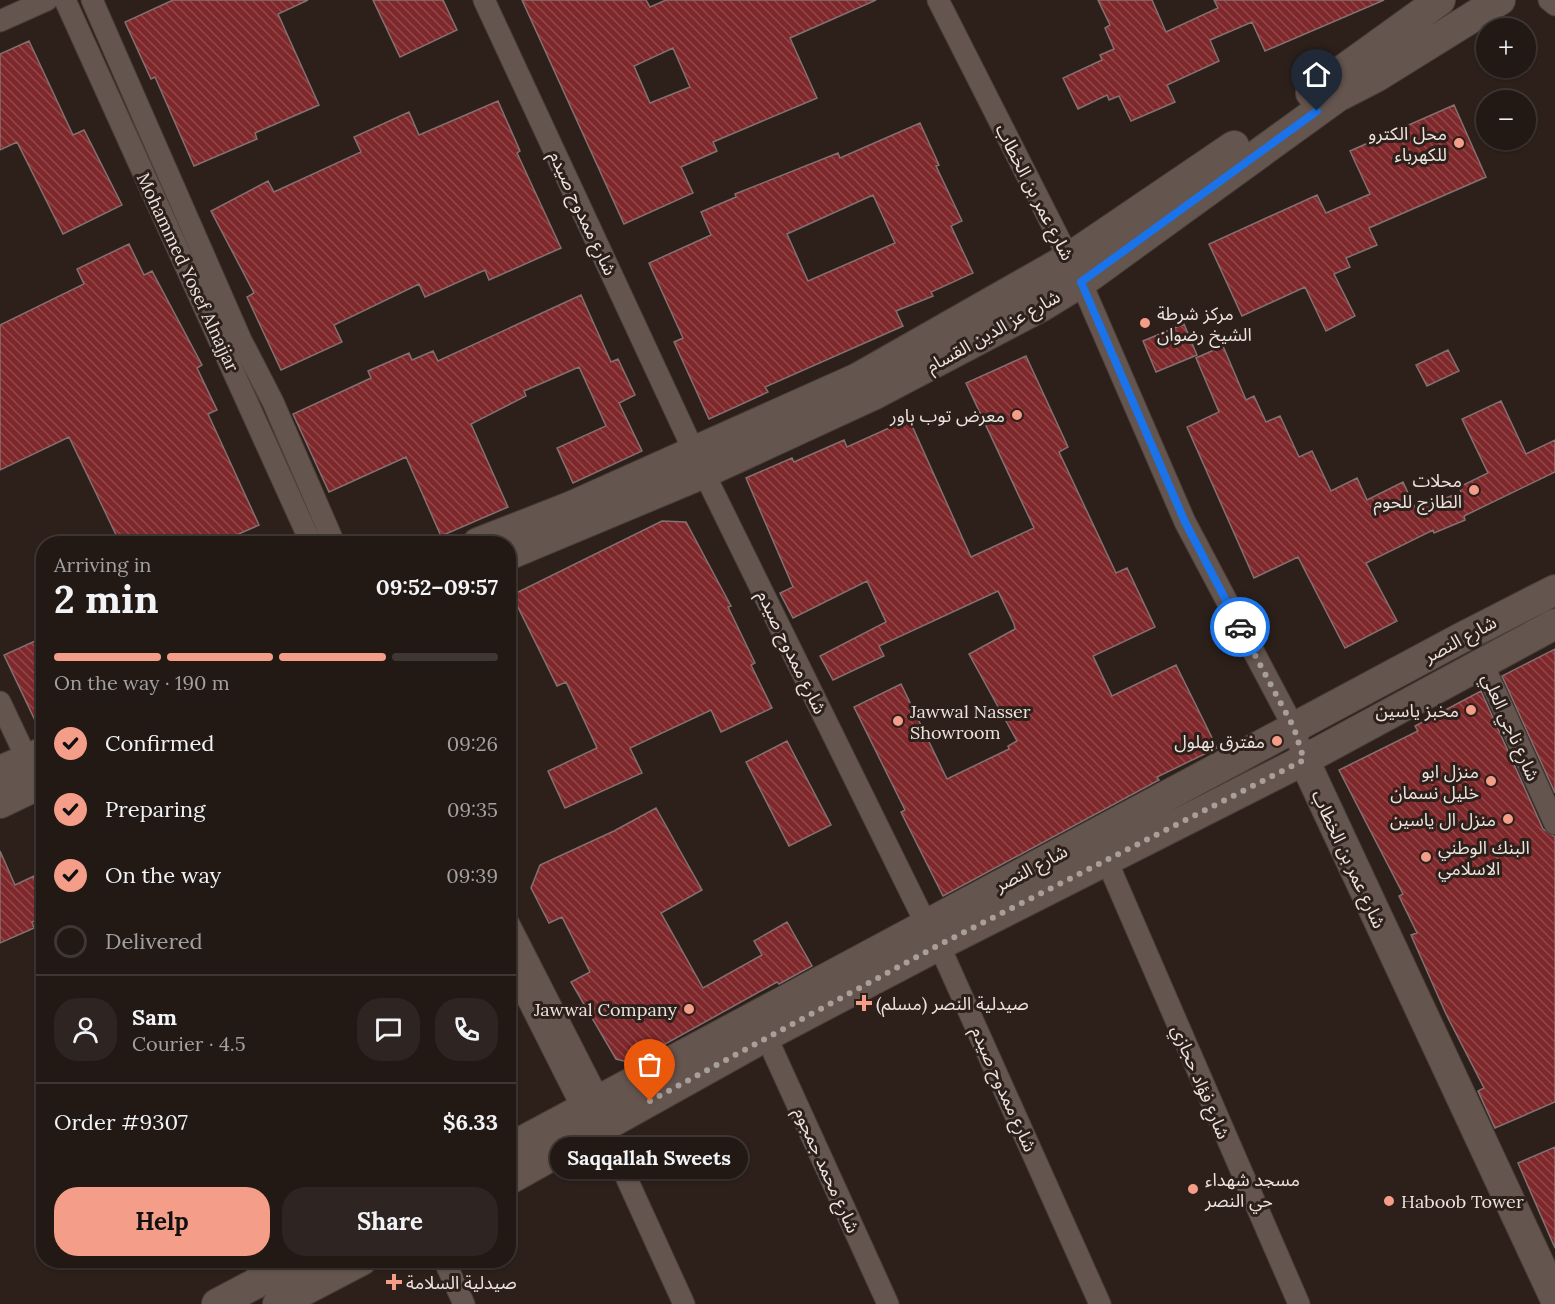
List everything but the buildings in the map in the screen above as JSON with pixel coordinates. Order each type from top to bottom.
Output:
[{"type":"main road","name":"شارع عز الدين القسام","points":[[1075,270],[1220,156],[1440,0]]},
{"type":"main road","name":"شارع عز الدين القسام","points":[[516,551],[699,462],[858,378],[1075,270],[1337,97],[1376,77],[1500,0]]},
{"type":"main road","name":"شارع عز الدين القسام","points":[[496,536],[570,507],[699,462]]},
{"type":"main road","name":"شارع النصر","points":[[516,1146],[597,1116],[766,1036],[933,935],[1294,728],[1555,590]]},
{"type":"main road","name":"شارع النصر","points":[[516,1174],[597,1116],[933,935],[1106,859],[1304,760],[1555,624]]},
{"type":"main road","name":"شارع عمر بن الخطاب","points":[[1304,760],[1555,1298]]},
{"type":"main road","points":[[0,803],[33,774]]},
{"type":"main road","points":[[217,1304],[287,1268]]},
{"type":"main road","points":[[265,1281],[325,1268]]},
{"type":"street","points":[[0,21],[47,0]]},
{"type":"street","name":"Mohammed Yosef Alnajjar","points":[[65,0],[308,536]]},
{"type":"street","name":"Mohammed Yosef Alnajjar","points":[[92,0],[241,340],[273,402],[331,536]]},
{"type":"street","name":"شارع ممدوح صيدم","points":[[484,0],[699,462],[933,935],[1100,1304]]},
{"type":"street","name":"شارع عمر بن الخطاب","points":[[938,0],[1075,270],[1185,522],[1294,728],[1304,760]]},
{"type":"street","points":[[1549,0],[1555,5]]},
{"type":"street","name":"شارع ناجي العلي","points":[[1482,662],[1555,824]]},
{"type":"street","points":[[0,702],[33,774]]},
{"type":"street","name":"شارع فؤاد حجازي","points":[[1106,859],[1299,1304]]},
{"type":"street","points":[[516,939],[684,1304]]},
{"type":"street","points":[[516,974],[597,1116]]},
{"type":"street","name":"شارع محمد جمجوم","points":[[766,1036],[888,1304]]},
{"type":"street","points":[[448,1268],[464,1304]]},
{"type":"way so far","points":[[650,1101],[766,1036],[939,945],[1304,760],[1294,728],[1240,627]]},
{"type":"place","name":"محل الكترو للكهرباء","points":[[1459,143]]},
{"type":"place","name":"مركز شرطة الشيخ رضوان","points":[[1145,323]]},
{"type":"place","name":"معرض توب باور","points":[[1017,415]]},
{"type":"place","name":"محلات الطازج للحوم","points":[[1474,490]]},
{"type":"place","name":"مخبز ياسين","points":[[1471,710]]},
{"type":"place","name":"Jawwal Nasser Showroom","points":[[898,721]]},
{"type":"place","name":"مفترق بهلول","points":[[1277,741]]},
{"type":"place","name":"منزل ابو خليل نسمان","points":[[1491,781]]},
{"type":"place","name":"منزل ال ياسين","points":[[1508,819]]},
{"type":"place","name":"البنك الوطني الاسلامي","points":[[1426,857]]},
{"type":"place","name":"صيدلية النصر (مسلم)","points":[[864,1003]]},
{"type":"place","name":"Jawwal Company","points":[[689,1009]]},
{"type":"place","name":"Saqqallah Sweets","points":[[650,1101]]},
{"type":"place","name":"مسجد شهداء حي النصر","points":[[1193,1189]]},
{"type":"place","name":"Haboob Tower","points":[[1389,1201]]},
{"type":"place","name":"صيدلية السلامة","points":[[394,1282]]},
{"type":"route","points":[[1240,627],[1185,522],[1081,282],[1317,111]]}]
